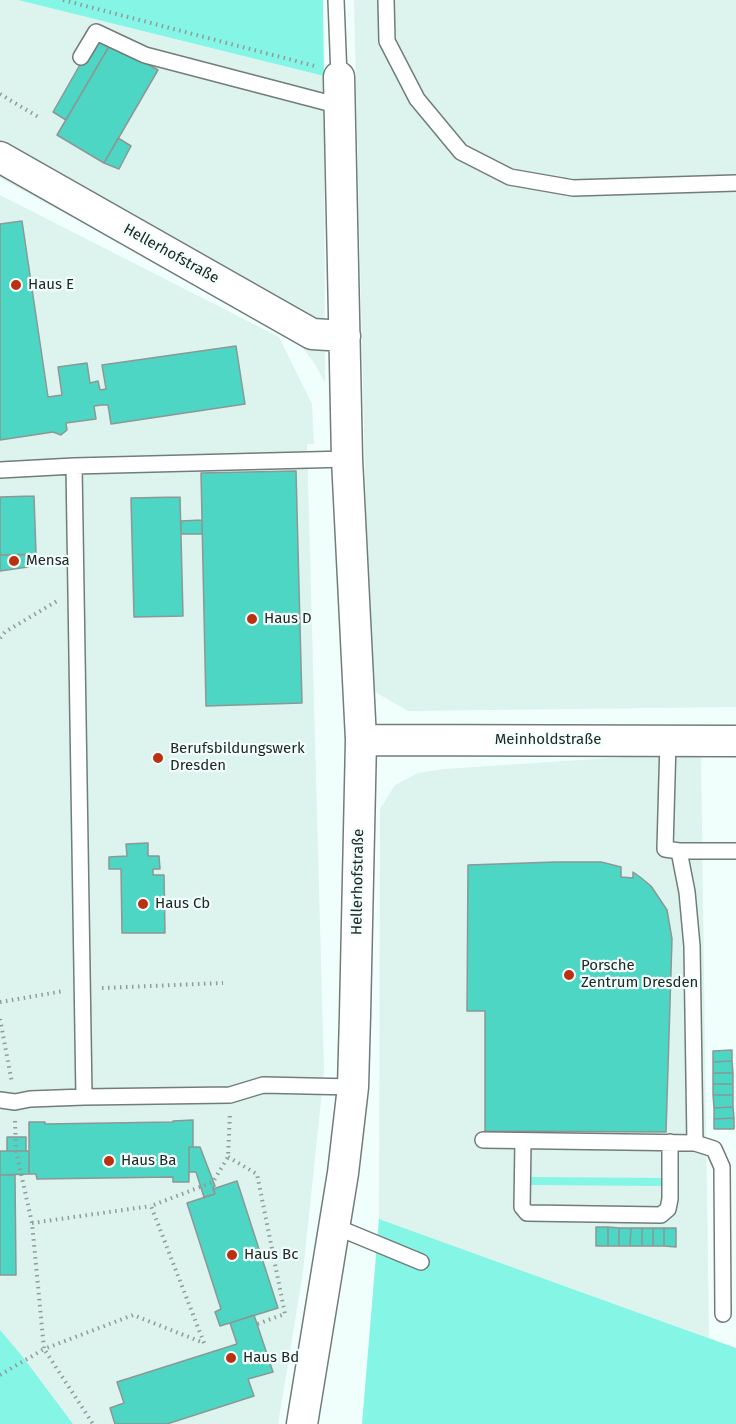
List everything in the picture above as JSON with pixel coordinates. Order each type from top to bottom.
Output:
[{"type":"street","name":"Hellerhofstraße","points":[[302,1424],[334,1226],[353,1087],[361,740],[347,459],[338,72]]},
{"type":"street","name":"Hellerhofstraße","points":[[0,158],[312,334],[345,336]]},
{"type":"street","name":"Meinholdstraße","points":[[361,740],[736,741]]},
{"type":"lane","points":[[336,0],[338,72]]},
{"type":"lane","points":[[386,0],[387,41],[417,99],[461,152],[471,158],[510,177],[573,189],[736,183]]},
{"type":"lane","points":[[81,57],[96,32],[145,54],[340,106]]},
{"type":"lane","points":[[0,470],[347,459]]},
{"type":"lane","points":[[74,466],[84,1097]]},
{"type":"lane","points":[[668,741],[665,849],[736,851]]},
{"type":"lane","points":[[679,851],[687,891],[692,946],[695,1143]]},
{"type":"lane","points":[[8,1101],[84,1097],[230,1095],[263,1085],[353,1087]]},
{"type":"lane","points":[[483,1140],[670,1142],[695,1143],[714,1149],[722,1167],[723,1314]]},
{"type":"lane","points":[[523,1141],[522,1207],[527,1213],[639,1215],[661,1215],[668,1209],[670,1142]]},
{"type":"lane","points":[[334,1226],[421,1262]]},
{"type":"path","points":[[63,0],[338,72]]},
{"type":"path","points":[[0,94],[40,118]]},
{"type":"path","points":[[0,636],[75,590]]},
{"type":"path","points":[[0,1002],[82,988],[223,983]]},
{"type":"path","points":[[0,1019],[8,1101],[16,1151],[32,1223],[44,1349],[93,1424]]},
{"type":"path","points":[[32,1223],[152,1206],[213,1182],[228,1157],[230,1095]]},
{"type":"path","points":[[228,1157],[257,1174],[285,1314],[257,1323]]},
{"type":"path","points":[[0,1375],[44,1349],[133,1315],[204,1343],[152,1206]]},
{"type":"shaded area","points":[[0,0],[18,0],[324,76],[325,383],[315,364],[296,339],[0,178]]},
{"type":"shaded area","points":[[354,0],[736,0],[736,707],[408,711],[370,689]]},
{"type":"shaded area","name":"Berufsbildungswerk Dresden","points":[[0,195],[279,337],[312,404],[314,444],[307,444],[324,1072],[303,1272],[278,1424],[0,1424]]},
{"type":"shaded area","points":[[642,756],[701,757],[709,1338],[379,1219],[380,809],[395,785],[418,773],[444,769]]},
{"type":"green space","points":[[18,0],[323,0],[324,76]]},
{"type":"green space","points":[[529,1177],[665,1178],[665,1186],[529,1185]]},
{"type":"green space","points":[[379,1219],[736,1348],[736,1424],[362,1424]]},
{"type":"green space","points":[[0,1330],[22,1356],[73,1424],[0,1424]]},
{"type":"building","points":[[97,35],[111,43],[66,120],[53,112]]},
{"type":"building","points":[[111,43],[158,70],[104,163],[57,135]]},
{"type":"building","points":[[118,138],[131,146],[119,169],[104,163]]},
{"type":"building","name":"Haus E","points":[[22,221],[48,397],[62,395],[58,367],[87,363],[90,383],[98,381],[100,390],[106,389],[102,365],[236,346],[245,404],[111,424],[108,405],[94,406],[96,419],[66,423],[67,430],[61,435],[53,432],[0,440],[0,224]]},
{"type":"building","name":"Haus D","points":[[296,471],[302,703],[206,706],[201,473]]},
{"type":"building","points":[[34,496],[36,554],[0,555],[0,497]]},
{"type":"building","points":[[180,497],[183,616],[134,617],[131,498]]},
{"type":"building","points":[[202,520],[202,534],[181,534],[181,521]]},
{"type":"building","name":"Mensa","points":[[0,555],[26,555],[28,567],[0,571]]},
{"type":"building","name":"Haus Cb","points":[[148,843],[148,856],[159,856],[160,869],[153,869],[153,875],[164,875],[165,933],[122,933],[121,869],[109,869],[109,857],[127,856],[126,844]]},
{"type":"building","name":"Porsche Zentrum Dresden","points":[[601,862],[621,867],[621,877],[633,878],[633,872],[651,886],[667,910],[672,939],[666,1132],[485,1131],[485,1011],[467,1011],[468,865]]},
{"type":"building","points":[[732,1050],[732,1061],[713,1062],[713,1051]]},
{"type":"building","points":[[732,1061],[733,1073],[713,1073],[713,1062]]},
{"type":"building","points":[[713,1073],[733,1073],[733,1084],[713,1084]]},
{"type":"building","points":[[713,1084],[733,1084],[733,1095],[713,1095]]},
{"type":"building","points":[[713,1095],[733,1095],[733,1107],[714,1108]]},
{"type":"building","points":[[733,1107],[734,1118],[714,1119],[714,1108]]},
{"type":"building","points":[[734,1118],[734,1129],[714,1129],[714,1119]]},
{"type":"building","name":"Haus Ba","points":[[193,1120],[193,1147],[189,1147],[189,1182],[173,1182],[173,1177],[37,1179],[36,1174],[29,1174],[29,1122],[45,1122],[45,1124]]},
{"type":"building","points":[[7,1137],[26,1137],[26,1151],[7,1151]]},
{"type":"building","points":[[189,1147],[200,1147],[215,1186],[213,1187],[215,1194],[204,1197],[196,1172],[189,1172]]},
{"type":"building","points":[[0,1151],[29,1151],[29,1174],[0,1175]]},
{"type":"building","points":[[0,1175],[15,1175],[16,1275],[0,1275]]},
{"type":"building","name":"Haus Bc","points":[[237,1181],[278,1308],[220,1326],[215,1312],[221,1309],[187,1203],[215,1194],[213,1189]]},
{"type":"building","points":[[596,1227],[608,1227],[608,1246],[596,1246]]},
{"type":"building","points":[[608,1227],[619,1228],[619,1246],[608,1246]]},
{"type":"building","points":[[619,1228],[631,1228],[630,1246],[619,1246]]},
{"type":"building","points":[[631,1228],[642,1228],[642,1246],[630,1246]]},
{"type":"building","points":[[642,1228],[653,1228],[653,1246],[642,1246]]},
{"type":"building","points":[[653,1228],[664,1228],[664,1246],[653,1246]]},
{"type":"building","points":[[664,1228],[676,1228],[676,1247],[664,1246]]},
{"type":"building","name":"Haus Bd","points":[[254,1315],[273,1372],[248,1379],[254,1396],[167,1424],[115,1424],[110,1408],[124,1403],[117,1382],[237,1344],[230,1323]]},
{"type":"place","name":"Haus E","points":[[16,285]]},
{"type":"place","name":"Mensa","points":[[14,561]]},
{"type":"place","name":"Haus D","points":[[252,619]]},
{"type":"place","name":"Berufsbildungswerk Dresden","points":[[158,758]]},
{"type":"place","name":"Haus Cb","points":[[143,904]]},
{"type":"place","name":"Porsche Zentrum Dresden","points":[[569,975]]},
{"type":"place","name":"Haus Ba","points":[[109,1161]]},
{"type":"place","name":"Haus Bc","points":[[232,1255]]},
{"type":"place","name":"Haus Bd","points":[[231,1358]]}]
